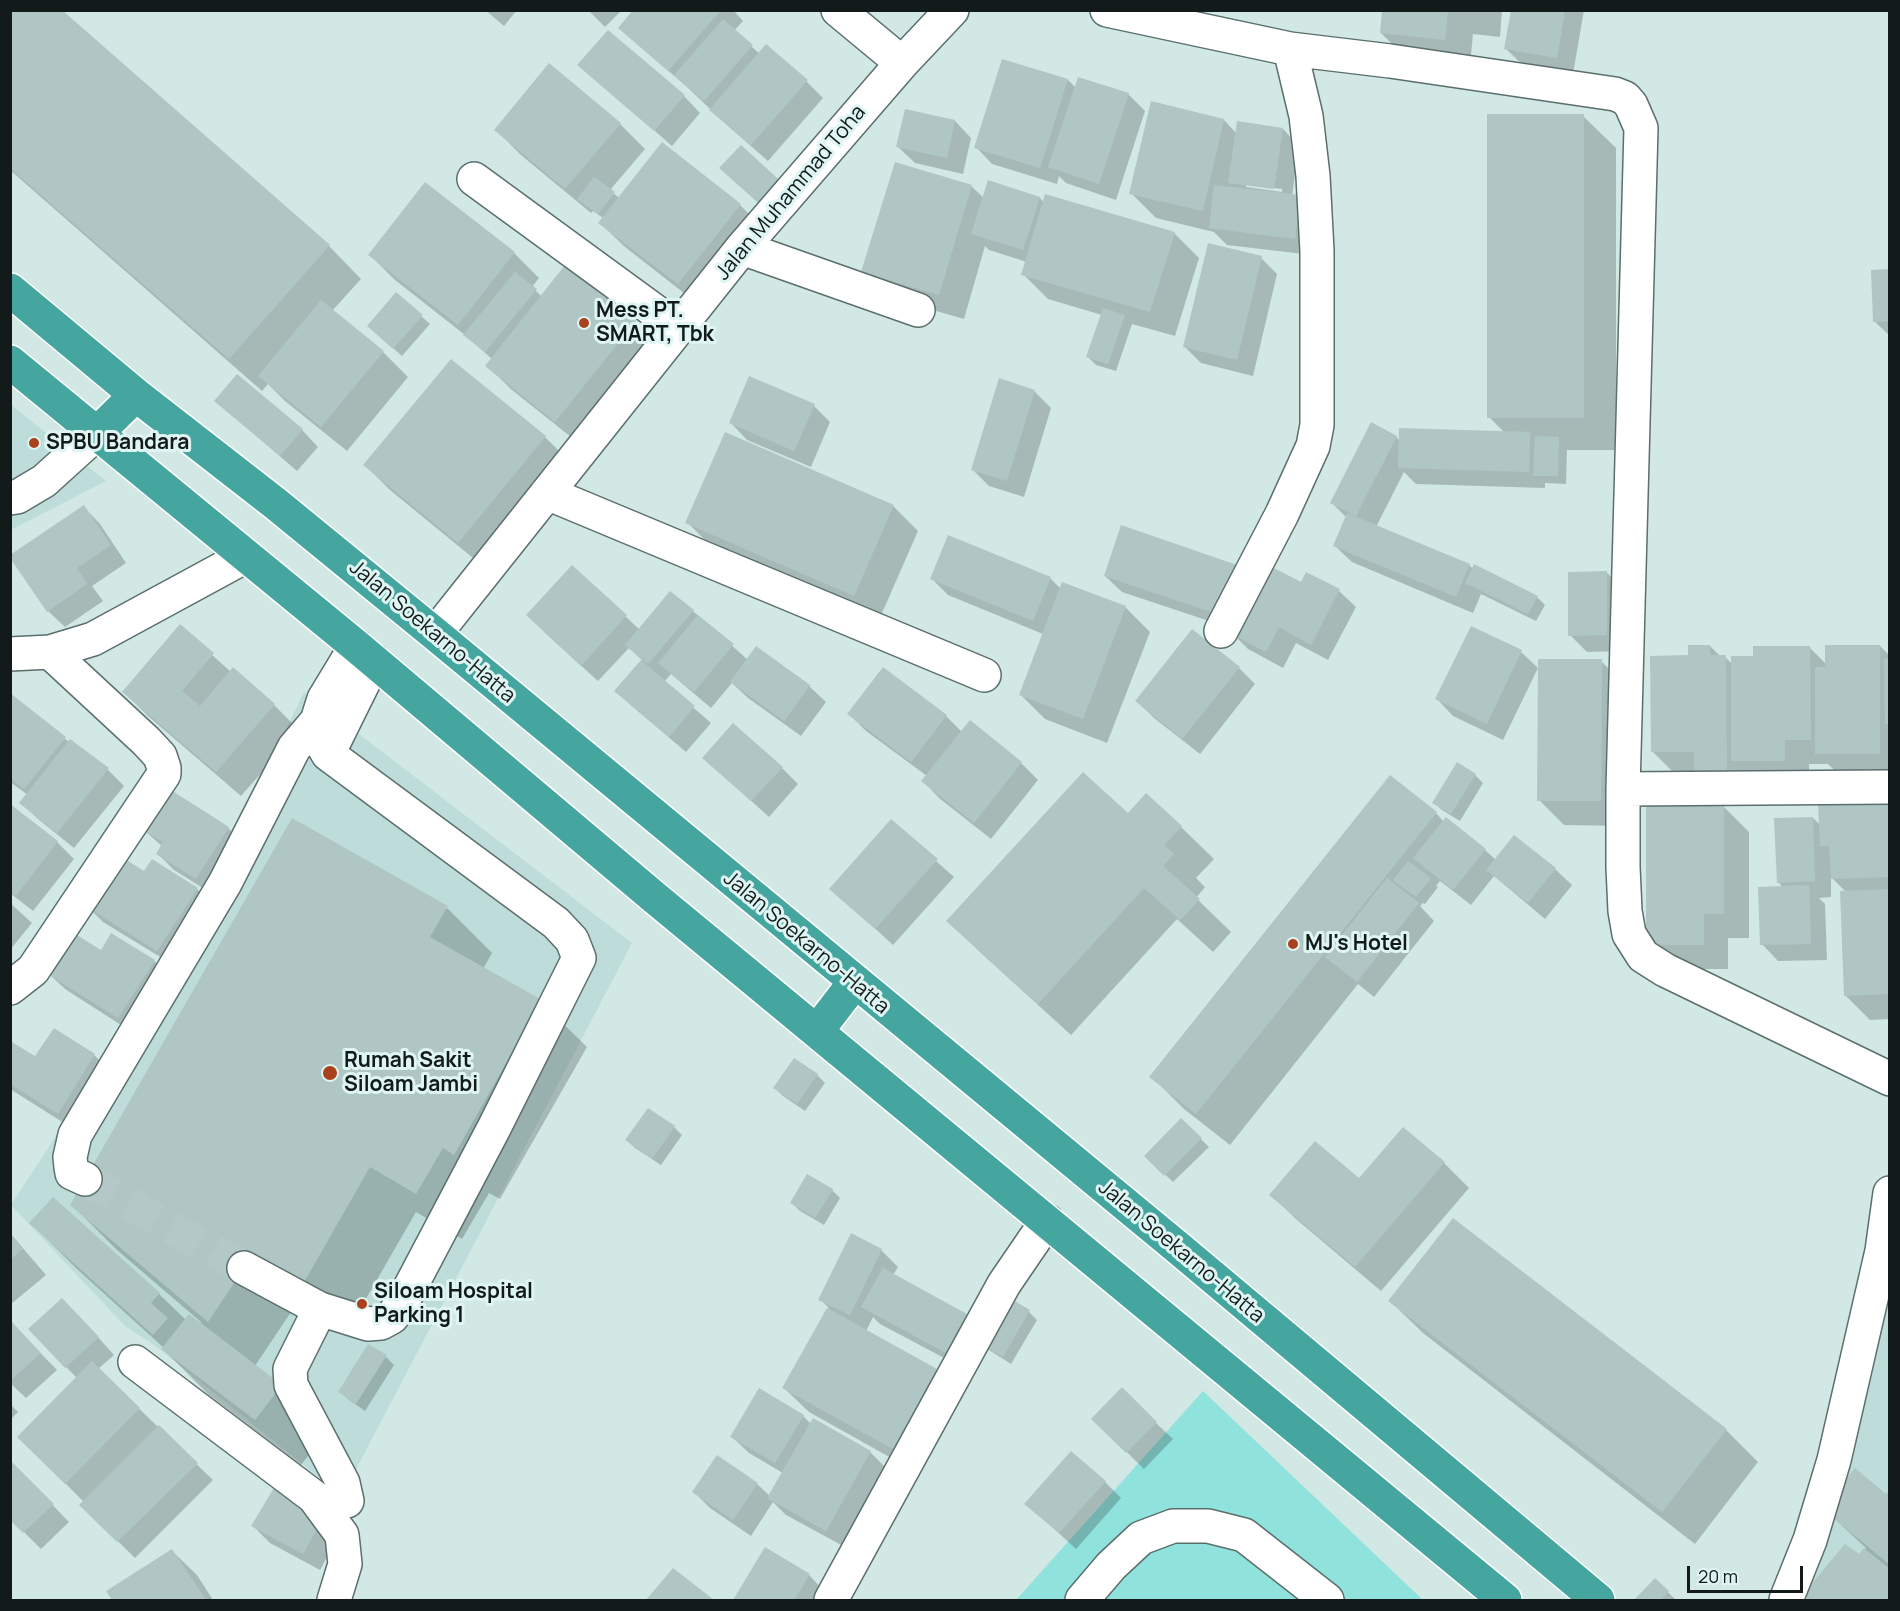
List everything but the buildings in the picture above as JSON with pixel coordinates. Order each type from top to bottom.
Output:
[{"type":"highway","name":"Jalan Soekarno-Hatta","points":[[10,290],[136,395],[276,504],[435,634],[1598,1600]]},
{"type":"highway","points":[[10,362],[365,653],[817,1031],[1505,1600]]},
{"type":"highway","points":[[97,433],[136,395]]},
{"type":"highway","points":[[817,1031],[854,982]]},
{"type":"street","points":[[838,10],[902,63]]},
{"type":"street","name":"Jalan Muhammad Toha","points":[[435,634],[742,248],[902,63],[952,10]]},
{"type":"street","points":[[1107,10],[1290,49],[1390,61],[1615,94],[1625,98],[1631,105],[1641,128],[1623,789],[1625,911],[1629,934],[1643,956],[1665,970],[1890,1079]]},
{"type":"street","points":[[1221,631],[1282,514],[1313,446],[1317,425],[1317,251],[1313,176],[1306,116],[1290,49]]},
{"type":"street","points":[[474,179],[678,328]]},
{"type":"street","points":[[742,248],[918,310]]},
{"type":"street","points":[[10,498],[44,481],[97,433]]},
{"type":"street","points":[[547,493],[984,675]]},
{"type":"street","points":[[10,654],[50,652],[93,639],[246,556]]},
{"type":"street","points":[[10,988],[33,970],[164,774],[165,768],[160,756],[146,741],[50,652]]},
{"type":"street","points":[[85,1179],[72,1173],[70,1157],[75,1135],[225,884],[294,748],[330,710],[365,653]]},
{"type":"street","points":[[244,1268],[320,1309],[368,1324],[381,1323],[392,1317],[403,1302],[579,958],[572,940],[556,923],[328,754],[320,740],[330,710]]},
{"type":"street","points":[[1623,789],[1890,787]]},
{"type":"street","points":[[1786,1600],[1810,1540],[1834,1460],[1882,1251],[1890,1193]]},
{"type":"street","points":[[831,1600],[1004,1284],[1047,1221]]},
{"type":"street","points":[[320,1309],[290,1369],[291,1385],[343,1483],[347,1501]]},
{"type":"street","points":[[135,1362],[314,1497],[342,1535],[345,1564],[334,1600]]},
{"type":"street","points":[[1082,1600],[1111,1566],[1141,1538],[1173,1526],[1208,1526],[1244,1535],[1327,1600]]},
{"type":"shaded area","name":"SPBU Bandara","points":[[10,404],[106,481],[11,530],[10,530]]},
{"type":"shaded area","name":"Rumah Sakit Siloam Jambi","points":[[304,692],[632,943],[342,1496],[157,1347],[125,1326],[11,1205],[187,935]]},
{"type":"shaded area","points":[[1889,1250],[1889,1600],[1799,1600]]},
{"type":"shaded area","points":[[1203,1391],[1423,1600],[1016,1600]]},
{"type":"tunnel","points":[[85,1179],[244,1268]]},
{"type":"place","name":"Mess PT. SMART, Tbk","points":[[584,323]]},
{"type":"place","name":"SPBU Bandara","points":[[34,443]]},
{"type":"place","name":"MJ's Hotel","points":[[1293,944]]},
{"type":"place","name":"Rumah Sakit Siloam Jambi","points":[[330,1073]]},
{"type":"place","name":"Siloam Hospital Parking 1","points":[[362,1304]]}]
